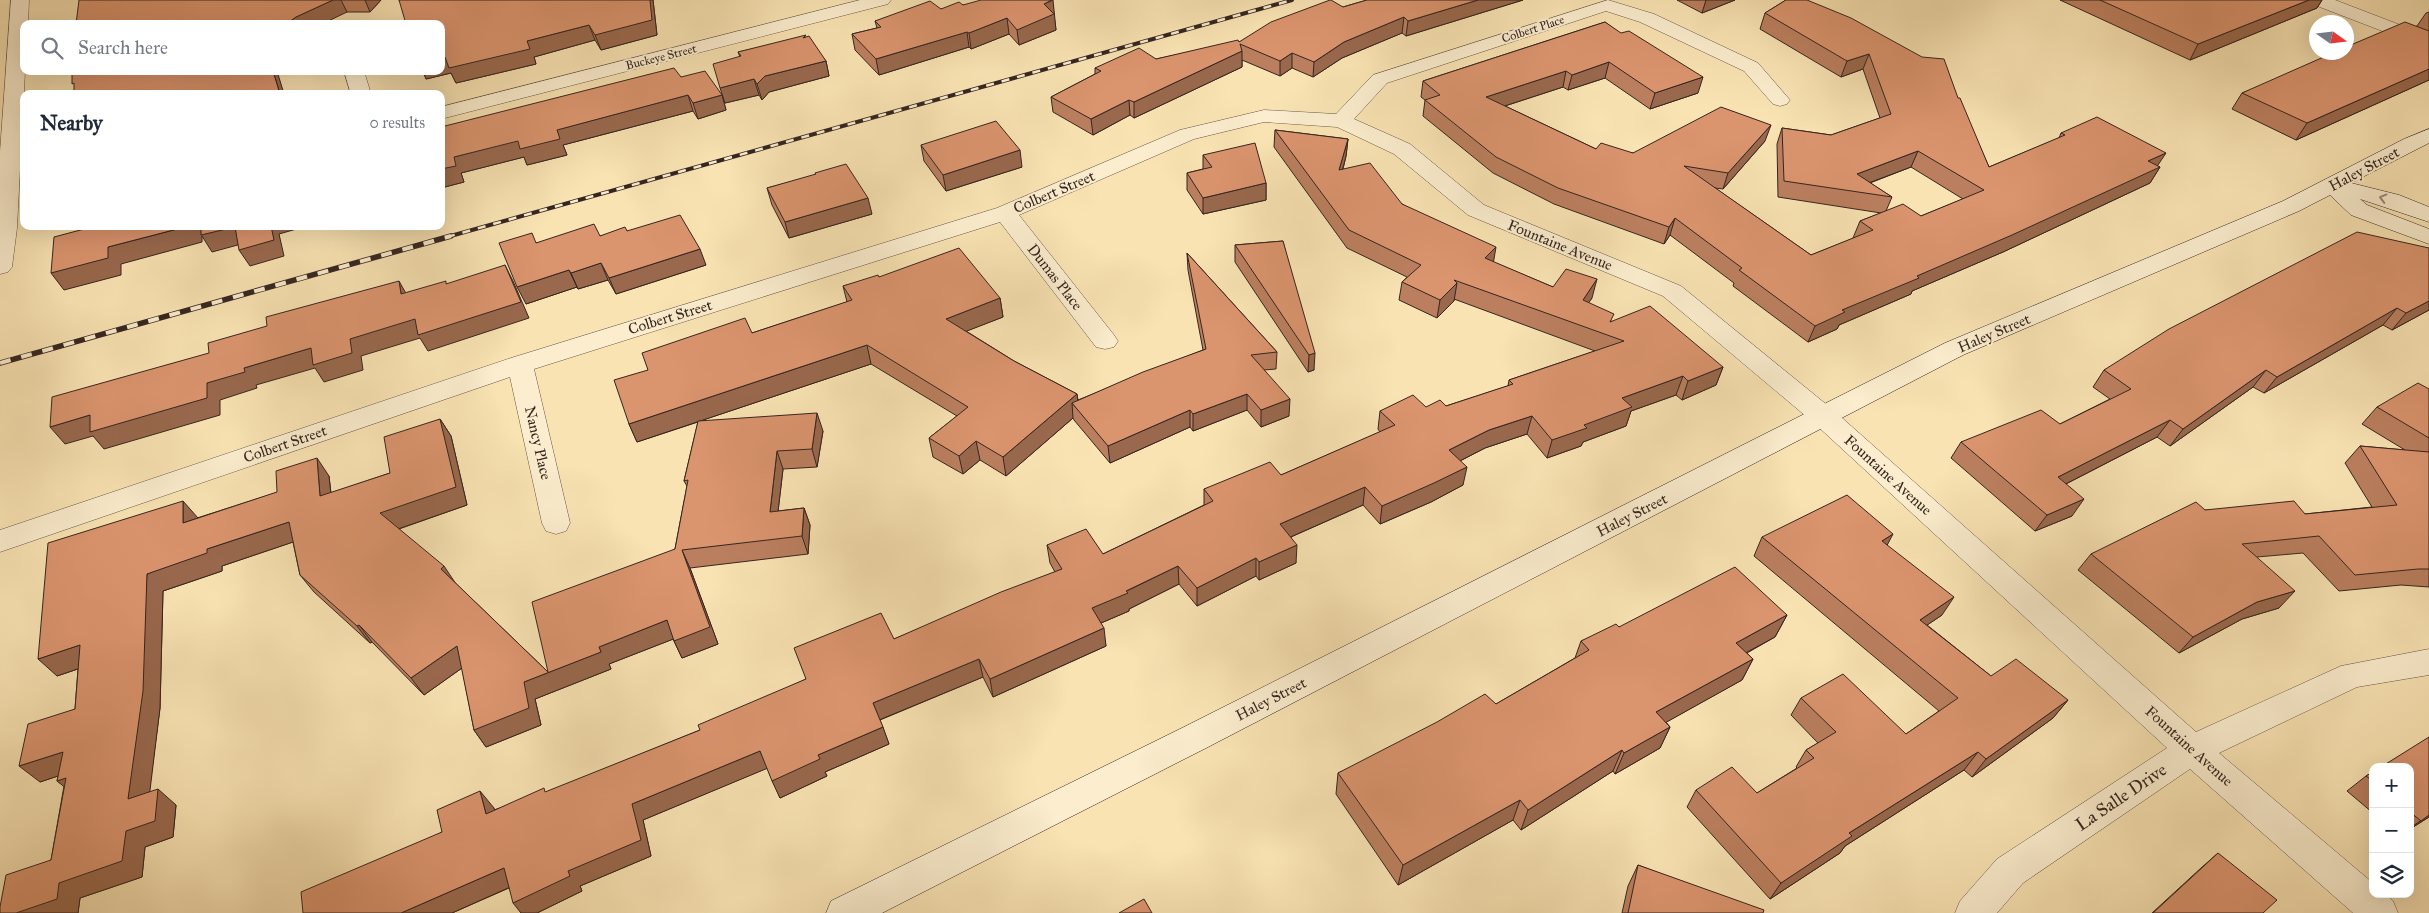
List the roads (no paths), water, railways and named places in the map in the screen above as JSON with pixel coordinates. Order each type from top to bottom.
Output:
[{"type":"street","points":[[20,20],[21,0]]},
{"type":"street","name":"Buckeye Street","points":[[445,112],[882,0]]},
{"type":"street","points":[[2318,0],[2429,43]]},
{"type":"street","name":"Colbert Place","points":[[1341,121],[1380,79],[1606,6],[1647,18],[1751,67],[1780,100]]},
{"type":"street","points":[[0,267],[15,226],[20,38]]},
{"type":"street","points":[[355,75],[360,90]]},
{"type":"street","name":"Colbert Street","points":[[0,541],[520,364],[1005,213],[1187,134],[1264,116],[1341,121]]},
{"type":"street","name":"Fountaine Avenue","points":[[1341,121],[1402,149],[1476,210],[1672,292],[1822,416],[2192,750],[2380,913]]},
{"type":"street","name":"Haley Street","points":[[844,913],[1196,738],[1954,350],[2333,186],[2367,165],[2429,135]]},
{"type":"street","points":[[2333,186],[2391,200],[2429,215]]},
{"type":"street","points":[[2333,186],[2359,210],[2429,237]]},
{"type":"street","name":"Dumas Place","points":[[1005,213],[1105,341]]},
{"type":"street","name":"Nancy Place","points":[[520,364],[556,523]]},
{"type":"street","name":"La Salle Drive","points":[[1972,913],[2010,871],[2192,750],[2352,675],[2429,662]]},
{"type":"railway","points":[[447,237],[1292,0]]},
{"type":"railway","points":[[0,363],[451,236]]}]
